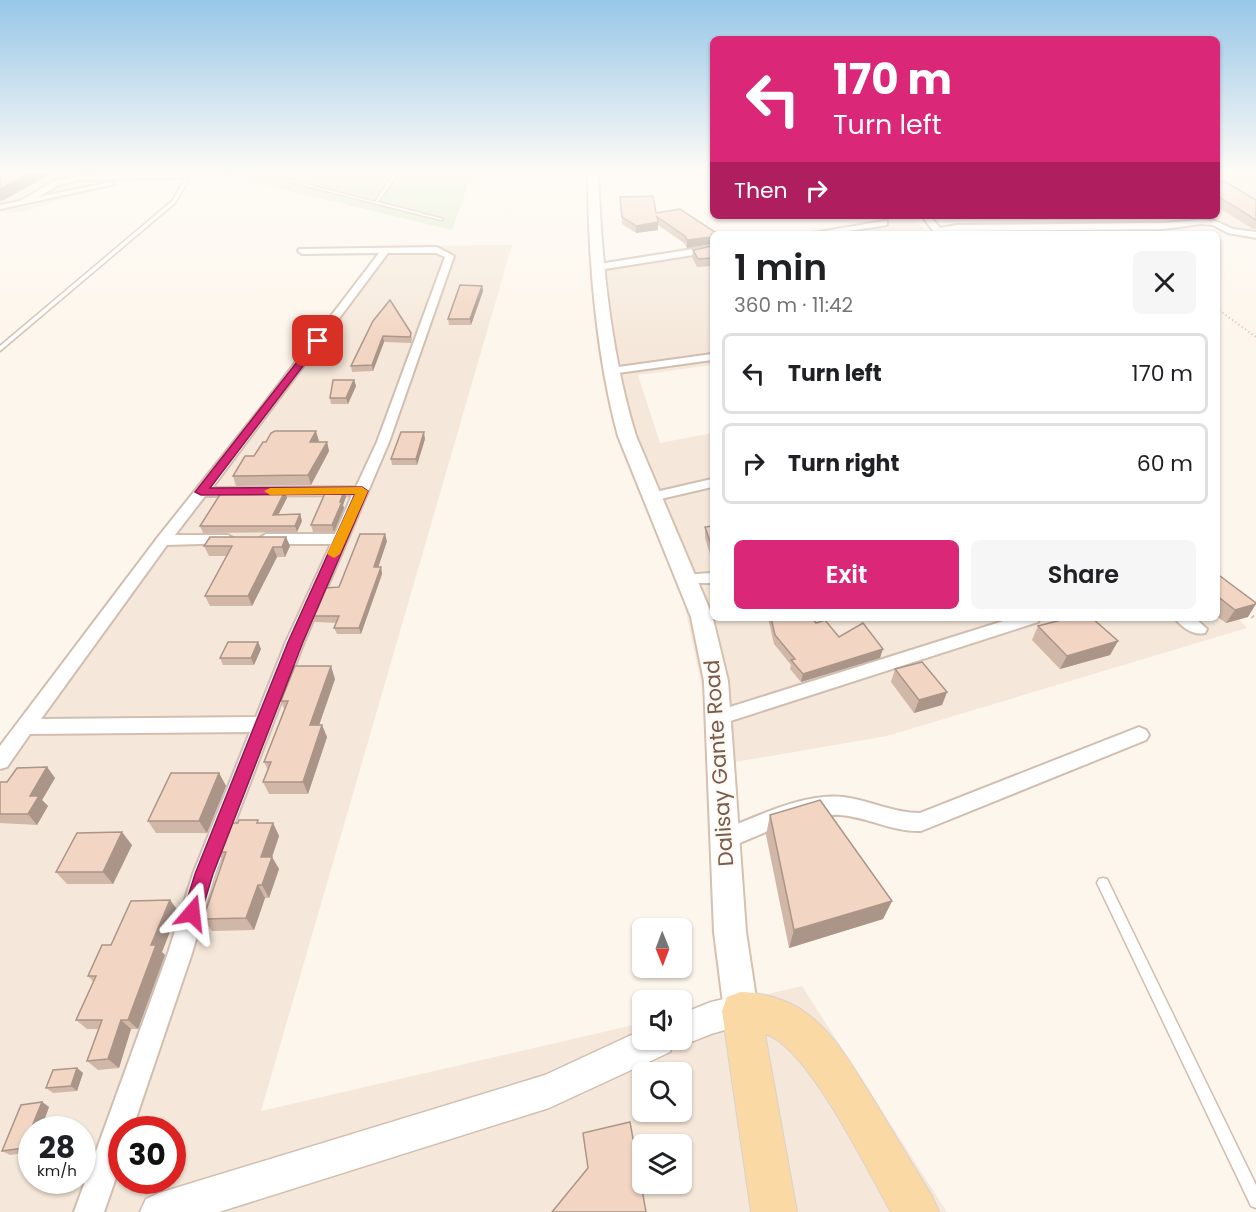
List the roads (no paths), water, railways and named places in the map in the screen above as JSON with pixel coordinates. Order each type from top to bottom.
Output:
[{"type":"main road","name":"Dalisay Gante Road","points":[[595,229],[611,370],[627,435],[688,579],[710,648],[716,681],[730,932],[741,1011]]},
{"type":"main road","points":[[774,1212],[741,1011],[758,1012],[778,1018],[794,1028],[811,1044],[846,1095],[916,1212]]},
{"type":"street","points":[[831,231],[847,229]]},
{"type":"street","points":[[972,229],[1029,229]]},
{"type":"street","points":[[1227,229],[1256,235]]},
{"type":"street","points":[[599,267],[710,249]]},
{"type":"street","points":[[0,761],[163,540],[386,250]]},
{"type":"street","points":[[89,1212],[180,953],[204,874],[296,642],[383,442],[429,311],[450,260],[447,252],[437,250],[302,251]]},
{"type":"street","points":[[611,370],[710,357]]},
{"type":"street","points":[[652,497],[710,483]]},
{"type":"street","points":[[201,492],[362,491]]},
{"type":"street","points":[[163,540],[340,539]]},
{"type":"street","points":[[688,579],[710,578]]},
{"type":"street","points":[[718,718],[1023,621]]},
{"type":"street","points":[[1187,621],[1199,629]]},
{"type":"street","points":[[25,727],[264,724]]},
{"type":"street","points":[[724,839],[828,806],[864,810],[901,821],[921,822],[1139,735]]},
{"type":"street","points":[[692,1026],[711,1018],[741,1011]]},
{"type":"street","points":[[159,1212],[227,1202],[549,1090],[636,1050]]},
{"type":"lane","points":[[0,349],[143,229]]},
{"type":"lane","points":[[1103,883],[1256,1201]]}]
